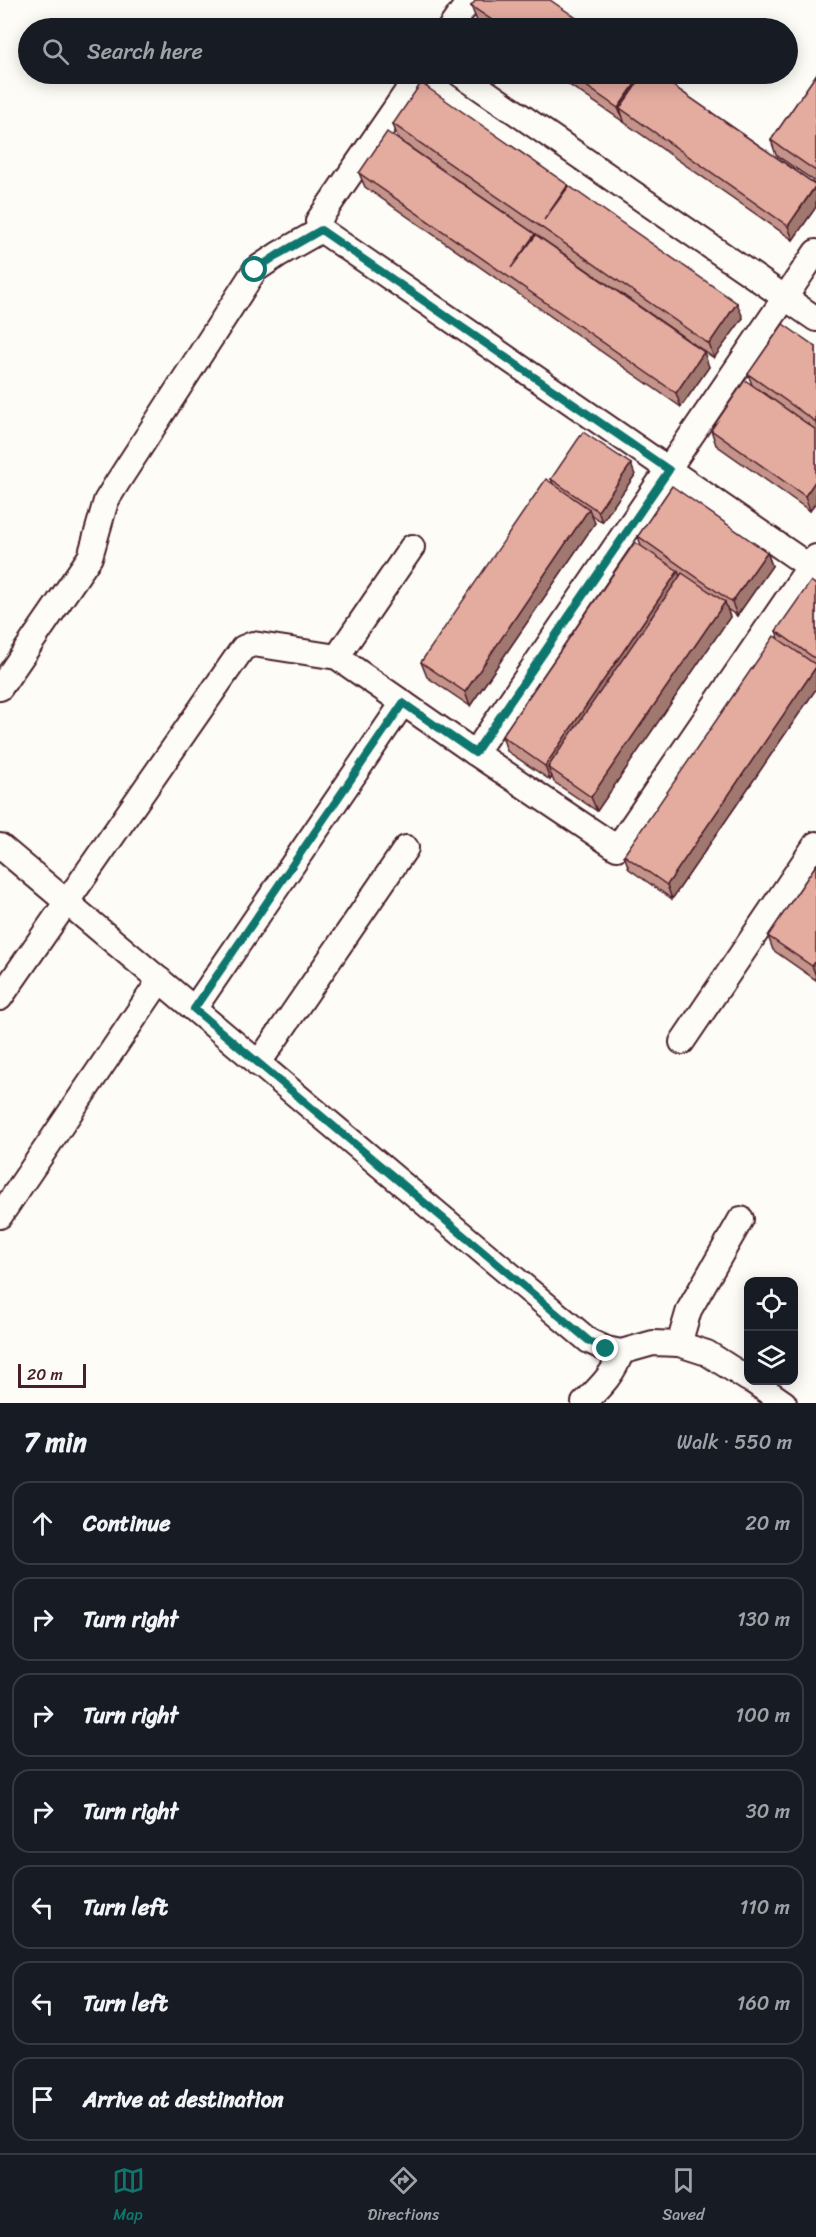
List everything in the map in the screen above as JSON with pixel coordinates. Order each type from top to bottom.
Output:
[{"type":"street","points":[[457,18],[470,0]]},
{"type":"street","points":[[0,998],[243,648],[253,644],[337,657],[617,848],[814,565],[669,470],[321,230],[318,220],[412,84]]},
{"type":"street","points":[[475,84],[816,319]]},
{"type":"street","points":[[0,688],[90,557],[106,501],[255,270],[321,230]]},
{"type":"street","points":[[475,753],[816,252]]},
{"type":"street","points":[[337,657],[412,547]]},
{"type":"street","points":[[194,1009],[403,703]]},
{"type":"street","points":[[682,1042],[816,844]]},
{"type":"street","points":[[0,846],[589,1341],[606,1349],[621,1352],[653,1343],[679,1344],[707,1353],[744,1376]]},
{"type":"street","points":[[258,1064],[406,848]]},
{"type":"street","points":[[0,1216],[160,980]]},
{"type":"street","points":[[679,1344],[689,1310],[741,1219]]},
{"type":"street","points":[[584,1403],[618,1364],[621,1352]]},
{"type":"street","points":[[757,1385],[784,1403]]},
{"type":"building","points":[[476,0],[550,0],[576,18],[489,18],[471,6]]},
{"type":"building","points":[[816,75],[816,171],[771,140]]},
{"type":"building","points":[[422,84],[568,185],[544,220],[569,186],[737,303],[709,344],[393,124]]},
{"type":"building","points":[[583,84],[635,84],[618,108]]},
{"type":"building","points":[[637,84],[670,84],[816,185],[788,226],[620,108]]},
{"type":"building","points":[[387,132],[535,234],[511,268],[536,235],[704,352],[676,393],[359,173]]},
{"type":"building","points":[[783,324],[816,347],[816,422],[748,374]]},
{"type":"building","points":[[745,380],[816,430],[816,480],[805,496],[711,430]]},
{"type":"building","points":[[583,432],[631,464],[598,511],[551,479]]},
{"type":"building","points":[[546,479],[589,509],[465,692],[421,662]]},
{"type":"building","points":[[672,486],[767,552],[732,602],[638,536]]},
{"type":"building","points":[[635,542],[678,571],[545,766],[502,736]]},
{"type":"building","points":[[682,573],[725,602],[591,797],[548,767]]},
{"type":"building","points":[[811,581],[816,585],[816,659],[776,631]]},
{"type":"building","points":[[774,636],[816,667],[667,885],[624,855]]},
{"type":"building","points":[[816,865],[816,961],[812,966],[768,936]]},
{"type":"route","points":[[255,270],[321,230],[669,470],[475,753],[403,703],[194,1009],[589,1341],[606,1349]]}]
